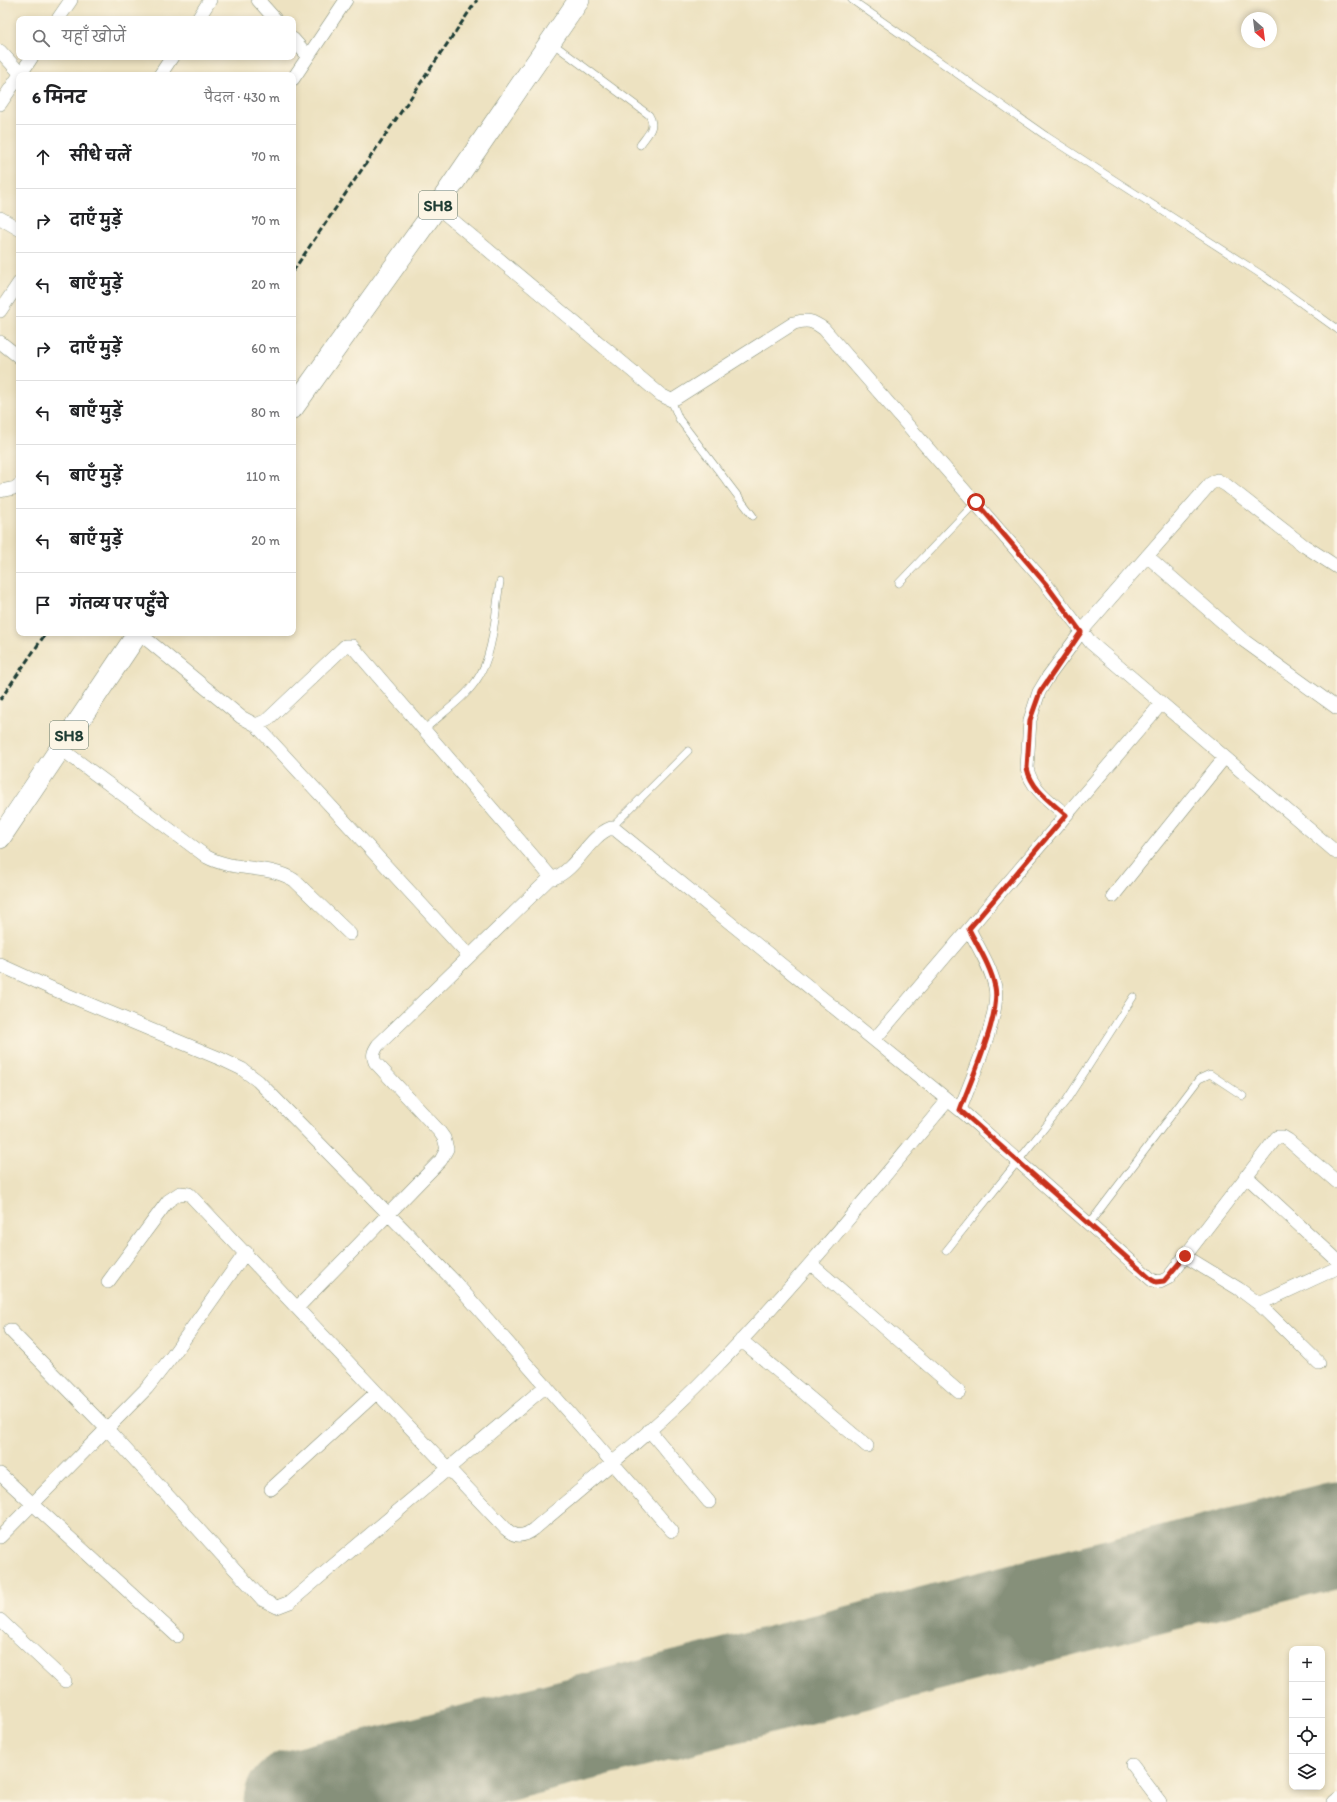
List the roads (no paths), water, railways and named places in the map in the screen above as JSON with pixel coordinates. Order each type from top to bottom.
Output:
[{"type":"main road","name":"SH8","points":[[296,404],[437,207],[580,0]]},
{"type":"main road","name":"SH8","points":[[0,838],[137,636]]},
{"type":"street","points":[[60,16],[71,0]]},
{"type":"street","points":[[200,16],[210,0]]},
{"type":"street","points":[[258,0],[272,16]]},
{"type":"street","points":[[296,74],[346,0]]},
{"type":"street","points":[[296,42],[308,56]]},
{"type":"street","points":[[0,51],[18,72]]},
{"type":"street","points":[[22,72],[30,60]]},
{"type":"street","points":[[162,72],[170,60]]},
{"type":"street","points":[[0,104],[16,81]]},
{"type":"street","points":[[437,207],[661,395],[671,400],[794,323],[806,320],[815,322],[824,329],[976,502],[1045,583],[1081,632],[1112,662],[1337,853]]},
{"type":"street","points":[[0,218],[16,227]]},
{"type":"street","points":[[0,311],[16,287]]},
{"type":"street","points":[[0,342],[16,355]]},
{"type":"street","points":[[1066,815],[1040,791],[1028,776],[1027,768],[1030,720],[1040,692],[1081,632],[1210,484],[1217,480],[1226,485],[1304,545],[1337,568]]},
{"type":"street","points":[[0,491],[16,487]]},
{"type":"street","points":[[1147,556],[1243,640],[1337,708]]},
{"type":"street","points":[[143,636],[241,717],[256,725],[469,956]]},
{"type":"street","points":[[256,725],[266,720],[342,649],[349,646],[356,650],[551,877]]},
{"type":"street","points":[[874,1040],[1161,704]]},
{"type":"street","points":[[60,748],[207,857],[219,864],[275,873],[287,876],[294,880],[350,934]]},
{"type":"street","points":[[1113,896],[1224,758]]},
{"type":"street","points":[[297,1308],[441,1160],[447,1149],[439,1131],[375,1062],[373,1056],[374,1051],[378,1045],[551,877],[554,878],[565,872],[602,833],[611,828],[622,834],[948,1100],[1156,1282],[1160,1282],[1168,1278],[1275,1139],[1280,1136],[1288,1140],[1337,1182]]},
{"type":"street","points":[[960,1110],[992,1021],[996,1000],[992,976],[969,929]]},
{"type":"street","points":[[0,965],[53,989],[220,1058],[242,1069],[275,1098],[454,1281],[672,1531]]},
{"type":"street","points":[[108,1282],[168,1201],[180,1193],[190,1194],[506,1529],[516,1536],[522,1536],[534,1529],[612,1463],[712,1372],[811,1264],[948,1100]]},
{"type":"street","points":[[1246,1176],[1337,1260]]},
{"type":"street","points":[[0,1537],[147,1388],[169,1360],[246,1252]]},
{"type":"street","points":[[1185,1256],[1239,1289],[1259,1304],[1319,1362]]},
{"type":"street","points":[[811,1264],[959,1392]]},
{"type":"street","points":[[1259,1304],[1337,1268]]},
{"type":"street","points":[[10,1330],[107,1429],[263,1600],[277,1607],[290,1602],[546,1386]]},
{"type":"street","points":[[741,1340],[867,1446]]},
{"type":"street","points":[[272,1489],[376,1392]]},
{"type":"street","points":[[649,1430],[710,1502]]},
{"type":"street","points":[[0,1474],[178,1636]]},
{"type":"street","points":[[0,1620],[65,1681]]},
{"type":"street","points":[[1132,1765],[1160,1802]]},
{"type":"street","points":[[1332,1802],[1337,1798]]},
{"type":"lane","points":[[852,0],[1046,136],[1262,275],[1337,329]]},
{"type":"lane","points":[[551,42],[649,115],[653,123],[652,128],[640,145]]},
{"type":"lane","points":[[671,400],[683,424],[753,516]]},
{"type":"lane","points":[[899,583],[976,502]]},
{"type":"lane","points":[[424,730],[466,692],[476,681],[484,667],[488,655],[500,582]]},
{"type":"lane","points":[[611,828],[688,751]]},
{"type":"lane","points":[[946,1251],[1066,1101],[1133,997]]},
{"type":"lane","points":[[1089,1224],[1199,1079],[1210,1074],[1243,1096]]},
{"type":"railway","points":[[296,267],[477,0]]},
{"type":"railway","points":[[0,700],[44,636]]}]
